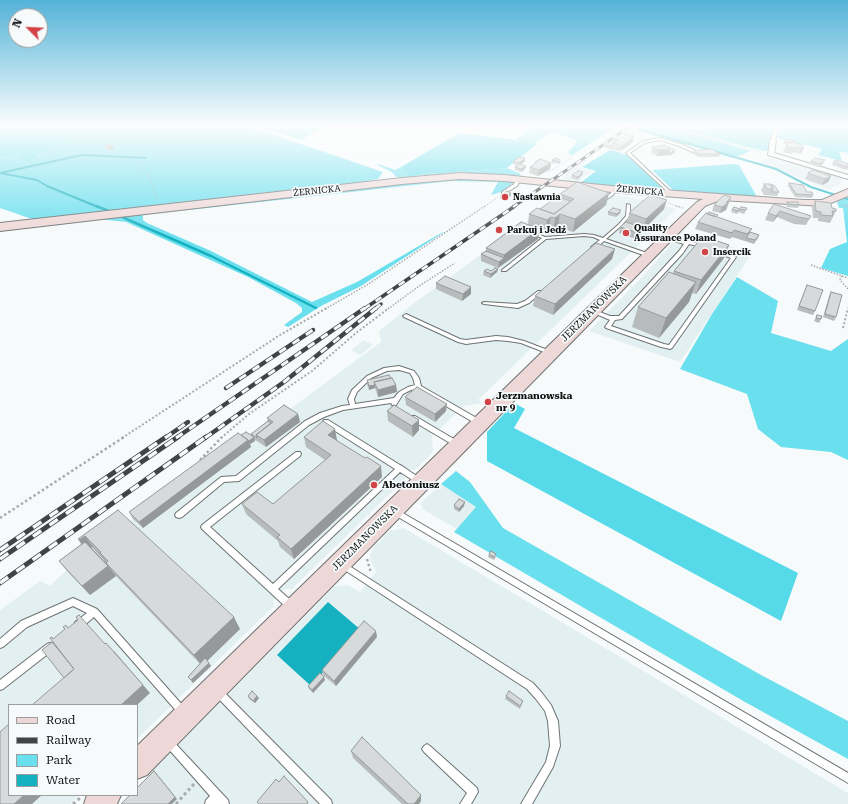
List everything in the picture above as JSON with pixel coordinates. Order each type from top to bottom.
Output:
[{"type":"street","points":[[799,163],[848,177]]},
{"type":"street","name":"ŻERNICKA","points":[[0,227],[434,178],[474,176],[716,198],[814,203],[824,202],[842,195]]},
{"type":"street","points":[[670,194],[687,206],[691,213]]},
{"type":"street","name":"JERZMANOWSKA","points":[[138,764],[700,204],[716,198]]},
{"type":"street","points":[[98,804],[106,796]]},
{"type":"lane","points":[[638,163],[670,194]]},
{"type":"lane","points":[[503,193],[516,185],[519,179]]},
{"type":"lane","points":[[596,198],[604,200],[615,190]]},
{"type":"lane","points":[[586,254],[628,216],[628,205]]},
{"type":"lane","points":[[527,231],[545,238],[584,235],[603,239],[648,255]]},
{"type":"lane","points":[[613,318],[608,327],[670,347],[734,257],[688,242],[686,243],[667,237]]},
{"type":"lane","points":[[504,270],[545,238]]},
{"type":"lane","points":[[592,311],[613,318],[623,315],[681,252],[686,243]]},
{"type":"lane","points":[[484,303],[518,306],[527,302],[545,288]]},
{"type":"lane","points":[[406,316],[458,340],[466,342],[496,338],[508,339],[522,342],[551,353]]},
{"type":"lane","points":[[353,406],[351,399],[354,391],[369,378],[386,369],[399,368],[412,372],[416,378],[418,387]]},
{"type":"lane","points":[[179,515],[224,479],[237,479],[307,423],[322,415],[353,406],[394,400],[401,393],[410,388],[418,387],[480,423]]},
{"type":"lane","points":[[394,400],[393,407],[458,445]]},
{"type":"lane","points":[[326,422],[421,482]]},
{"type":"lane","points":[[294,608],[274,588],[205,527],[298,454]]},
{"type":"lane","points":[[274,588],[400,468]]},
{"type":"lane","points":[[393,510],[848,778]]},
{"type":"lane","points":[[340,563],[530,686],[539,696],[548,708],[553,721],[555,746],[550,764],[526,804]]},
{"type":"lane","points":[[0,644],[24,624],[73,602],[94,612],[186,716]]},
{"type":"lane","points":[[70,631],[94,612]]},
{"type":"lane","points":[[0,686],[58,640]]},
{"type":"lane","points":[[214,688],[327,804]]},
{"type":"lane","points":[[164,737],[200,778],[217,801]]},
{"type":"lane","points":[[427,749],[473,792],[465,804]]},
{"type":"path","points":[[137,163],[147,173],[162,209]]},
{"type":"path","points":[[547,173],[563,163]]},
{"type":"path","points":[[562,178],[583,163]]},
{"type":"path","points":[[0,518],[280,335],[366,285],[455,228],[503,193]]},
{"type":"path","points":[[200,460],[223,436],[249,414],[312,371],[356,333],[419,286],[455,263]]},
{"type":"path","points":[[811,265],[848,278]]},
{"type":"path","points":[[842,276],[840,280],[848,289]]},
{"type":"path","points":[[843,328],[848,308]]},
{"type":"path","points":[[176,804],[200,778]]},
{"type":"path","points":[[73,804],[82,796]]},
{"type":"shaded area","points":[[409,163],[514,163],[507,168],[426,174],[410,177],[401,167]]},
{"type":"shaded area","points":[[589,163],[635,163],[664,190],[580,183],[596,171],[582,167]]},
{"type":"shaded area","points":[[756,163],[787,163],[840,178],[844,182],[829,190],[773,167]]},
{"type":"shaded area","points":[[579,167],[593,171],[577,183],[565,181],[563,178]]},
{"type":"shaded area","points":[[571,189],[630,197],[676,209],[478,400],[483,403],[464,406],[432,436],[433,452],[415,470],[408,470],[403,474],[405,479],[292,589],[284,589],[273,601],[274,606],[138,738],[138,704],[8,704],[8,796],[78,796],[70,804],[0,804],[0,610],[40,581],[50,586],[74,563],[246,435],[267,426],[381,342],[379,331],[413,304]]},
{"type":"shaded area","points":[[682,232],[752,253],[680,362],[589,331],[643,276]]},
{"type":"shaded area","points":[[364,340],[373,345],[360,355],[351,350]]},
{"type":"shaded area","points":[[514,403],[525,409],[514,428],[798,573],[781,621],[487,461],[487,432]]},
{"type":"shaded area","points":[[441,484],[476,507],[457,529],[422,509],[423,507],[420,504]]},
{"type":"shaded area","points":[[404,528],[848,793],[848,804],[121,804],[128,796],[138,796],[138,786],[335,586],[348,585],[360,592],[376,572],[370,560],[370,555],[373,548],[390,531]]},
{"type":"green space","points":[[0,163],[355,163],[383,172],[378,179],[337,187],[32,221],[32,219],[0,208]]},
{"type":"green space","points":[[378,164],[395,170],[401,167],[410,177],[396,177],[392,172],[377,165]]},
{"type":"green space","points":[[733,164],[739,165],[757,197],[674,191],[652,170]]},
{"type":"green space","points":[[507,168],[521,174],[519,176],[481,174],[420,176],[426,174]]},
{"type":"green space","points":[[450,178],[515,182],[501,192],[491,195],[498,182],[451,181],[143,215],[143,220],[147,223],[211,251],[312,302],[357,282],[444,232],[361,286],[321,306],[288,327],[284,325],[302,312],[302,308],[296,303],[248,277],[126,222],[98,219],[0,229]]},
{"type":"green space","points":[[844,198],[848,200],[848,276],[821,268],[830,249],[847,242],[843,208],[839,208],[837,202]]},
{"type":"green space","points":[[737,277],[778,301],[771,333],[831,351],[848,339],[848,460],[831,452],[781,447],[758,429],[747,394],[680,369],[712,314]]},
{"type":"green space","points":[[456,471],[470,482],[503,528],[761,675],[848,721],[848,759],[745,702],[454,532],[476,507],[441,484]]},
{"type":"water","points":[[328,602],[361,630],[311,686],[277,655]]},
{"type":"building","points":[[536,163],[551,163],[539,170],[530,167]]},
{"type":"building","points":[[835,163],[844,163],[848,164],[848,167]]},
{"type":"building","points":[[520,164],[526,166],[521,169],[515,167]]},
{"type":"building","points":[[813,170],[831,176],[825,179],[808,173]]},
{"type":"building","points":[[578,171],[583,172],[578,177],[572,175]]},
{"type":"building","points":[[577,182],[609,193],[575,219],[560,214],[555,218],[551,217],[547,220],[529,214],[537,208],[554,214],[574,199],[560,194]]},
{"type":"building","points":[[789,183],[803,185],[807,192],[812,192],[813,195],[796,194]]},
{"type":"building","points":[[764,184],[771,184],[773,189],[767,189]]},
{"type":"building","points":[[771,185],[774,185],[779,192],[772,192],[773,189]]},
{"type":"building","points":[[507,191],[511,193],[504,197],[500,196]]},
{"type":"building","points":[[650,195],[667,200],[646,219],[629,213]]},
{"type":"building","points":[[724,195],[731,197],[726,203],[728,203],[722,207],[714,205]]},
{"type":"building","points":[[557,197],[571,201],[554,214],[540,209]]},
{"type":"building","points":[[815,201],[831,203],[832,208],[836,209],[836,211],[832,211],[833,216],[821,215],[821,212],[816,211]]},
{"type":"building","points":[[787,202],[798,202],[799,205],[788,204]]},
{"type":"building","points":[[774,204],[811,216],[809,219],[780,211],[776,216],[768,213]]},
{"type":"building","points":[[734,207],[740,209],[739,211],[732,209]]},
{"type":"building","points":[[741,207],[747,208],[746,210],[739,209]]},
{"type":"building","points":[[613,208],[621,210],[617,214],[608,212]]},
{"type":"building","points":[[709,212],[718,215],[716,217],[707,214]]},
{"type":"building","points":[[706,213],[752,229],[747,234],[734,230],[732,233],[698,222]]},
{"type":"building","points":[[521,222],[539,229],[504,255],[486,248]]},
{"type":"building","points":[[626,222],[640,227],[635,232],[620,227]]},
{"type":"building","points":[[750,232],[759,235],[755,240],[746,238]]},
{"type":"building","points":[[703,236],[729,245],[701,280],[674,271]]},
{"type":"building","points":[[596,243],[615,249],[555,304],[535,296]]},
{"type":"building","points":[[486,251],[504,258],[499,262],[481,254]]},
{"type":"building","points":[[495,268],[498,269],[491,274],[484,271],[487,269],[491,271]]},
{"type":"building","points":[[669,272],[696,282],[666,318],[638,307]]},
{"type":"building","points":[[445,276],[471,287],[463,294],[436,283]]},
{"type":"building","points":[[807,285],[823,290],[815,311],[799,306]]},
{"type":"building","points":[[831,292],[842,295],[836,317],[825,314]]},
{"type":"building","points":[[817,315],[822,316],[821,319],[816,318]]},
{"type":"building","points":[[389,375],[391,378],[374,382],[375,385],[369,386],[367,380]]},
{"type":"building","points":[[392,378],[396,385],[378,390],[374,382]]},
{"type":"building","points":[[417,387],[447,404],[435,414],[405,397]]},
{"type":"building","points":[[284,405],[298,414],[264,440],[256,435],[273,422],[267,418]]},
{"type":"building","points":[[394,405],[419,420],[412,426],[387,411]]},
{"type":"building","points":[[268,421],[271,423],[256,435],[257,438],[251,434]]},
{"type":"building","points":[[323,421],[335,429],[328,435],[381,466],[291,549],[277,537],[280,535],[242,504],[257,492],[273,504],[331,455],[304,437]]},
{"type":"building","points":[[246,432],[254,437],[249,441],[241,435]]},
{"type":"building","points":[[238,433],[248,440],[139,522],[129,512]]},
{"type":"building","points":[[459,499],[465,502],[459,509],[454,505]]},
{"type":"building","points":[[118,510],[234,617],[194,655],[106,563],[108,561],[100,553],[101,552],[85,536],[79,540],[78,539]]},
{"type":"building","points":[[85,542],[108,566],[82,586],[59,561]]},
{"type":"building","points":[[92,546],[104,559],[108,566],[91,548]]},
{"type":"building","points":[[491,551],[496,554],[494,557],[489,554]]},
{"type":"building","points":[[79,615],[143,685],[122,704],[33,704],[74,669],[50,638],[52,637],[53,639],[65,629],[63,627],[66,625],[68,628],[78,620],[76,617]]},
{"type":"building","points":[[364,621],[376,631],[334,681],[322,670]]},
{"type":"building","points":[[52,642],[74,669],[64,678],[42,650]]},
{"type":"building","points":[[205,658],[209,663],[191,680],[188,677]]},
{"type":"building","points":[[320,673],[324,677],[312,690],[308,686]]},
{"type":"building","points":[[252,691],[257,696],[253,701],[248,696]]},
{"type":"building","points":[[509,691],[523,701],[520,706],[506,696]]},
{"type":"building","points":[[8,725],[8,796],[23,796],[14,804],[0,804],[0,732]]},
{"type":"building","points":[[362,737],[421,795],[414,804],[408,804],[351,751]]},
{"type":"building","points":[[154,771],[175,797],[168,804],[121,804],[129,796],[138,796],[138,787]]},
{"type":"building","points":[[284,776],[308,802],[307,804],[259,804],[257,802],[276,779],[279,782]]},
{"type":"waterway","points":[[48,163],[0,173],[37,180],[47,186],[98,207]]},
{"type":"waterway","points":[[754,163],[776,169],[811,187],[848,199]]},
{"type":"waterway","points":[[96,206],[109,211]]},
{"type":"waterway","points":[[122,217],[211,256],[316,308]]},
{"type":"railway","points":[[513,207],[578,163]]},
{"type":"railway","points":[[364,309],[515,206]]},
{"type":"railway","points":[[375,309],[381,304]]},
{"type":"railway","points":[[176,438],[365,308]]},
{"type":"railway","points":[[205,438],[284,382],[376,308]]},
{"type":"railway","points":[[226,388],[313,330]]},
{"type":"railway","points":[[165,438],[188,422]]},
{"type":"railway","points":[[0,550],[166,437]]},
{"type":"railway","points":[[0,559],[178,437]]},
{"type":"railway","points":[[0,583],[206,437]]},
{"type":"place","name":"Nastawnia","points":[[505,197]]},
{"type":"place","name":"Parkuj i Jedź","points":[[499,230]]},
{"type":"place","name":"Quality Assurance Poland","points":[[626,233]]},
{"type":"place","name":"Insercik","points":[[705,252]]},
{"type":"place","name":"Jerzmanowska nr 9","points":[[488,402]]},
{"type":"place","name":"Abetoniusz","points":[[374,485]]}]
